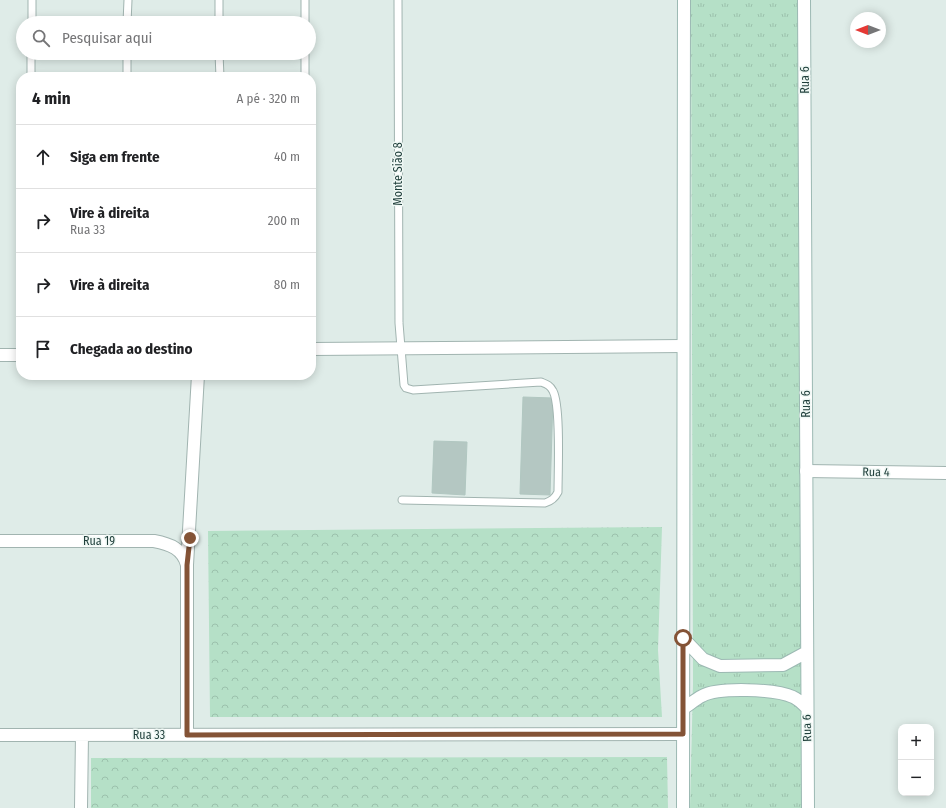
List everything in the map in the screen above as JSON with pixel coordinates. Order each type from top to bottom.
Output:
[{"type":"street","points":[[683,808],[684,0]]},
{"type":"street","name":"Rua 6","points":[[804,0],[808,808]]},
{"type":"street","points":[[316,349],[683,346]]},
{"type":"street","points":[[0,355],[16,354]]},
{"type":"street","points":[[187,735],[187,565],[198,380]]},
{"type":"street","name":"Rua 4","points":[[806,471],[946,473]]},
{"type":"street","name":"Rua 19","points":[[0,541],[154,541],[169,544],[176,548],[182,553],[187,565]]},
{"type":"street","points":[[683,638],[703,659],[720,666],[784,665],[807,652]]},
{"type":"street","points":[[684,708],[706,694],[734,690],[784,694],[793,697],[807,708]]},
{"type":"street","name":"Rua 33","points":[[0,735],[683,734]]},
{"type":"street","points":[[81,808],[82,735]]},
{"type":"lane","points":[[32,0],[32,16]]},
{"type":"lane","points":[[127,16],[128,0]]},
{"type":"lane","points":[[218,0],[219,16]]},
{"type":"lane","points":[[305,0],[305,16]]},
{"type":"lane","name":"Monte Sião 8","points":[[398,0],[399,323],[403,381],[406,388],[410,390],[541,382],[549,384],[553,391],[557,411],[558,492],[555,498],[550,502],[402,500]]},
{"type":"lane","points":[[31,60],[31,72]]},
{"type":"lane","points":[[127,60],[127,72]]},
{"type":"lane","points":[[219,60],[220,72]]},
{"type":"lane","points":[[305,60],[305,72]]},
{"type":"green space","points":[[691,0],[806,0],[810,808],[690,808],[693,684]]},
{"type":"green space","points":[[662,527],[658,650],[662,717],[210,717],[208,531]]},
{"type":"green space","points":[[667,757],[668,808],[91,808],[91,758]]},
{"type":"building","points":[[523,397],[553,398],[550,495],[520,494]]},
{"type":"building","points":[[434,441],[467,442],[465,495],[432,493]]},
{"type":"route","points":[[190,538],[187,565],[187,735],[683,734],[683,638]]}]
